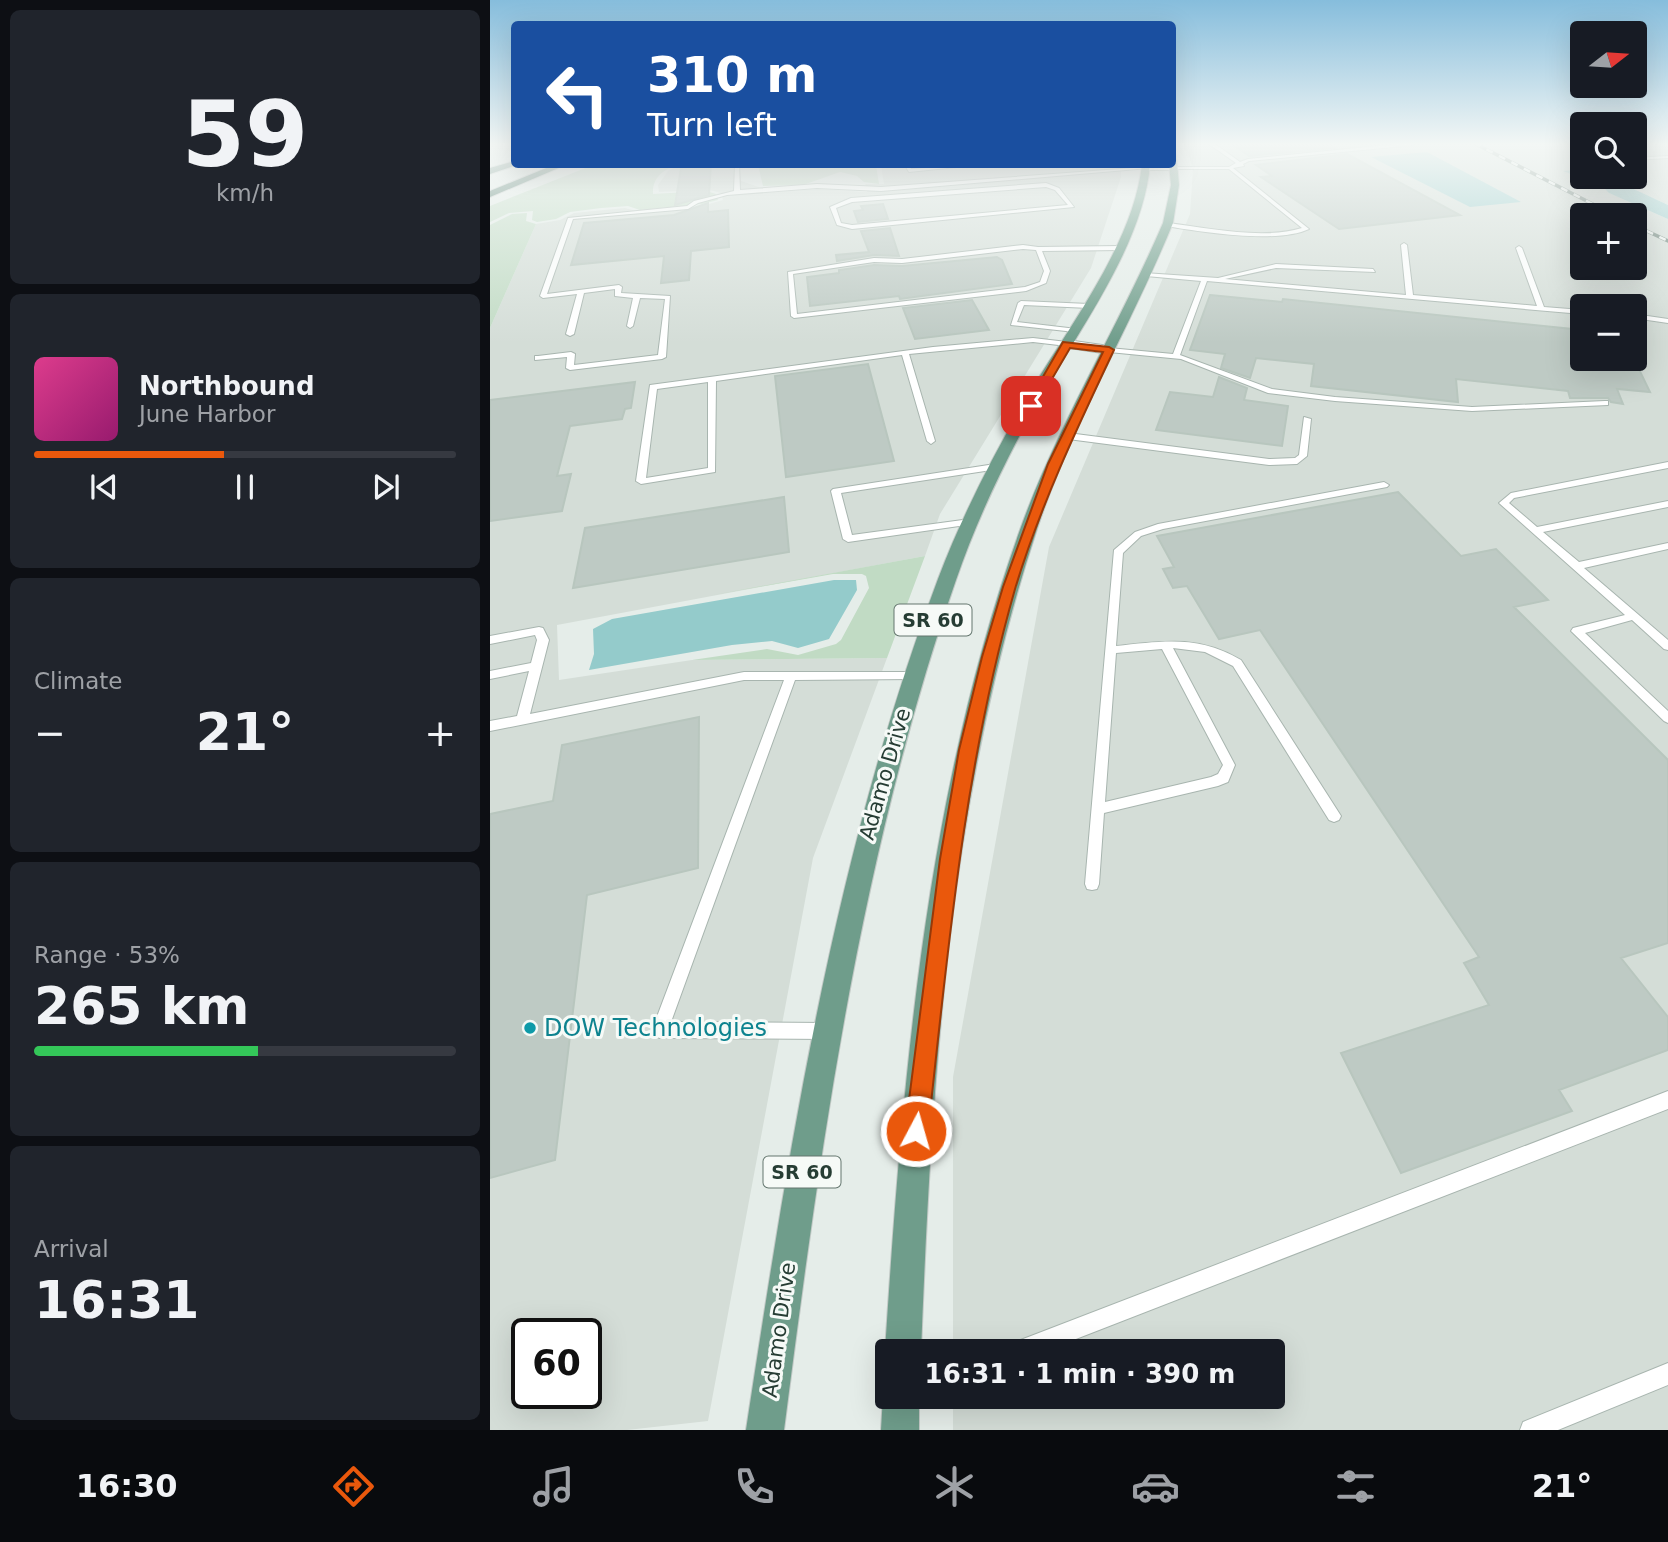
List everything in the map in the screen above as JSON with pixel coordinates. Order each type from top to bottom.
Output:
[{"type":"main road","name":"Adamo Drive","points":[[765,1430],[798,1195],[827,1031],[862,859],[892,743],[970,522],[995,467],[1121,248],[1137,210]]},
{"type":"main road","name":"SR 60","points":[[904,1339],[911,1183],[928,1017],[949,859],[968,750],[1009,587],[1049,476],[1146,274],[1171,210]]},
{"type":"main road","points":[[900,1430],[901,1409]]},
{"type":"street","points":[[1071,337],[1109,350]]},
{"type":"lane","points":[[538,358],[571,354],[570,368],[662,357],[668,298],[617,295],[618,287],[544,296],[571,218],[668,210]]},
{"type":"lane","points":[[834,210],[839,224],[852,227],[1033,210]]},
{"type":"lane","points":[[1167,225],[1260,233],[1293,233],[1306,229],[1282,210]]},
{"type":"lane","points":[[1404,245],[1410,297]]},
{"type":"lane","points":[[1038,249],[1047,271],[1043,283],[1026,289],[793,316],[790,273],[874,260],[902,261],[1023,247],[1121,248]]},
{"type":"lane","points":[[1519,248],[1541,308]]},
{"type":"lane","points":[[1208,280],[1276,266],[1373,271]]},
{"type":"lane","points":[[1146,274],[1570,311]]},
{"type":"lane","points":[[1175,356],[1208,280]]},
{"type":"lane","points":[[570,334],[581,291]]},
{"type":"lane","points":[[630,326],[637,296]]},
{"type":"lane","points":[[1071,337],[1013,324],[1021,303],[1089,306]]},
{"type":"lane","points":[[1647,318],[1668,321]]},
{"type":"lane","points":[[712,379],[712,470],[641,481],[653,387],[712,379],[905,353],[1071,337]]},
{"type":"lane","points":[[1109,350],[1175,356],[1271,391],[1335,399],[1472,409],[1605,403]]},
{"type":"lane","points":[[905,353],[931,441]]},
{"type":"lane","points":[[1068,436],[1269,462],[1297,461],[1303,456],[1307,419]]},
{"type":"lane","points":[[1668,465],[1511,496],[1504,503],[1634,616],[1663,636],[1668,646]]},
{"type":"lane","points":[[970,522],[848,539],[836,491],[995,467]]},
{"type":"lane","points":[[1092,884],[1118,552],[1138,534],[1161,526],[1384,485]]},
{"type":"lane","points":[[1536,530],[1668,504]]},
{"type":"lane","points":[[1577,566],[1668,545]]},
{"type":"lane","points":[[1634,616],[1577,631],[1668,718]]},
{"type":"lane","points":[[490,640],[539,631],[542,640],[522,720]]},
{"type":"lane","points":[[1111,650],[1193,643],[1221,651],[1237,663],[1334,816]]},
{"type":"lane","points":[[1098,809],[1213,782],[1223,778],[1229,765],[1166,646]]},
{"type":"lane","points":[[490,675],[536,666]]},
{"type":"lane","points":[[490,726],[744,677],[914,675]]},
{"type":"lane","points":[[791,676],[660,1030],[827,1031]]},
{"type":"lane","points":[[1652,702],[1668,698]]},
{"type":"lane","points":[[1048,1339],[1668,1100]]},
{"type":"lane","points":[[1531,1430],[1668,1374]]},
{"type":"shaded area","points":[[632,210],[640,212],[663,210],[1110,210],[1091,268],[940,514],[925,556],[557,625],[559,680],[692,660],[887,658],[813,858],[708,1421],[627,1430],[490,1430],[490,328],[536,224],[560,220],[574,213]]},
{"type":"shaded area","points":[[1190,210],[1570,210],[1570,280],[1647,280],[1647,210],[1668,219],[1668,1430],[953,1430],[953,1409],[1285,1409],[1285,1339],[953,1339],[953,1077],[1049,547]]},
{"type":"green space","points":[[490,210],[588,210],[537,222],[532,220],[533,211],[509,213],[490,222]]},
{"type":"green space","points":[[527,213],[526,221],[536,224],[490,328],[490,225],[512,214]]},
{"type":"green space","points":[[925,556],[887,658],[692,660],[767,649],[798,655],[836,644],[841,640],[869,588],[866,576],[862,574],[833,574],[713,595]]},
{"type":"water","points":[[1647,210],[1647,210],[1668,210],[1668,219]]},
{"type":"water","points":[[834,580],[856,580],[857,590],[829,639],[798,648],[772,641],[732,645],[589,670],[594,654],[593,629],[612,619]]},
{"type":"building","points":[[689,210],[708,210],[708,212],[728,210],[729,247],[691,251],[689,280],[661,283],[664,256],[571,265],[584,223],[674,215]]},
{"type":"building","points":[[885,210],[888,219],[858,222],[854,211]]},
{"type":"building","points":[[1310,210],[1450,210],[1460,215],[1339,229]]},
{"type":"building","points":[[890,228],[899,256],[874,255],[837,261],[836,255],[869,252],[861,231]]},
{"type":"building","points":[[997,257],[1002,260],[1012,284],[900,299],[899,296],[810,306],[807,277],[874,265],[902,266]]},
{"type":"building","points":[[1210,295],[1282,302],[1283,299],[1570,329],[1570,371],[1640,371],[1650,392],[1617,389],[1623,404],[1611,402],[1608,398],[1570,398],[1568,391],[1456,379],[1458,402],[1311,386],[1314,364],[1256,358],[1250,378],[1221,368],[1225,354],[1190,350]]},
{"type":"building","points":[[972,300],[989,330],[915,339],[903,308]]},
{"type":"building","points":[[868,364],[894,461],[786,477],[775,376]]},
{"type":"building","points":[[1219,377],[1247,388],[1244,400],[1288,406],[1282,446],[1156,430],[1170,392],[1213,397]]},
{"type":"building","points":[[635,382],[631,408],[625,409],[622,419],[570,426],[557,476],[571,474],[562,511],[490,521],[490,400]]},
{"type":"building","points":[[1398,492],[1461,556],[1496,549],[1548,600],[1514,607],[1668,760],[1668,943],[1621,958],[1668,1017],[1668,1050],[1559,1090],[1572,1111],[1401,1173],[1341,1053],[1489,1005],[1464,963],[1479,957],[1260,630],[1219,639],[1187,586],[1173,588],[1163,569],[1174,567],[1157,536]]},
{"type":"building","points":[[784,497],[789,552],[573,588],[585,528]]},
{"type":"building","name":"DOW Technologies","points":[[699,717],[698,868],[587,895],[555,1160],[490,1178],[490,814],[553,801],[562,745]]},
{"type":"railway","points":[[1647,231],[1668,241]]},
{"type":"place","name":"DOW Technologies","points":[[530,1028]]},
{"type":"route","points":[[916,1131],[949,859],[968,750],[990,657],[1009,587],[1030,525],[1054,464],[1109,350],[1067,344],[1031,406]]}]
